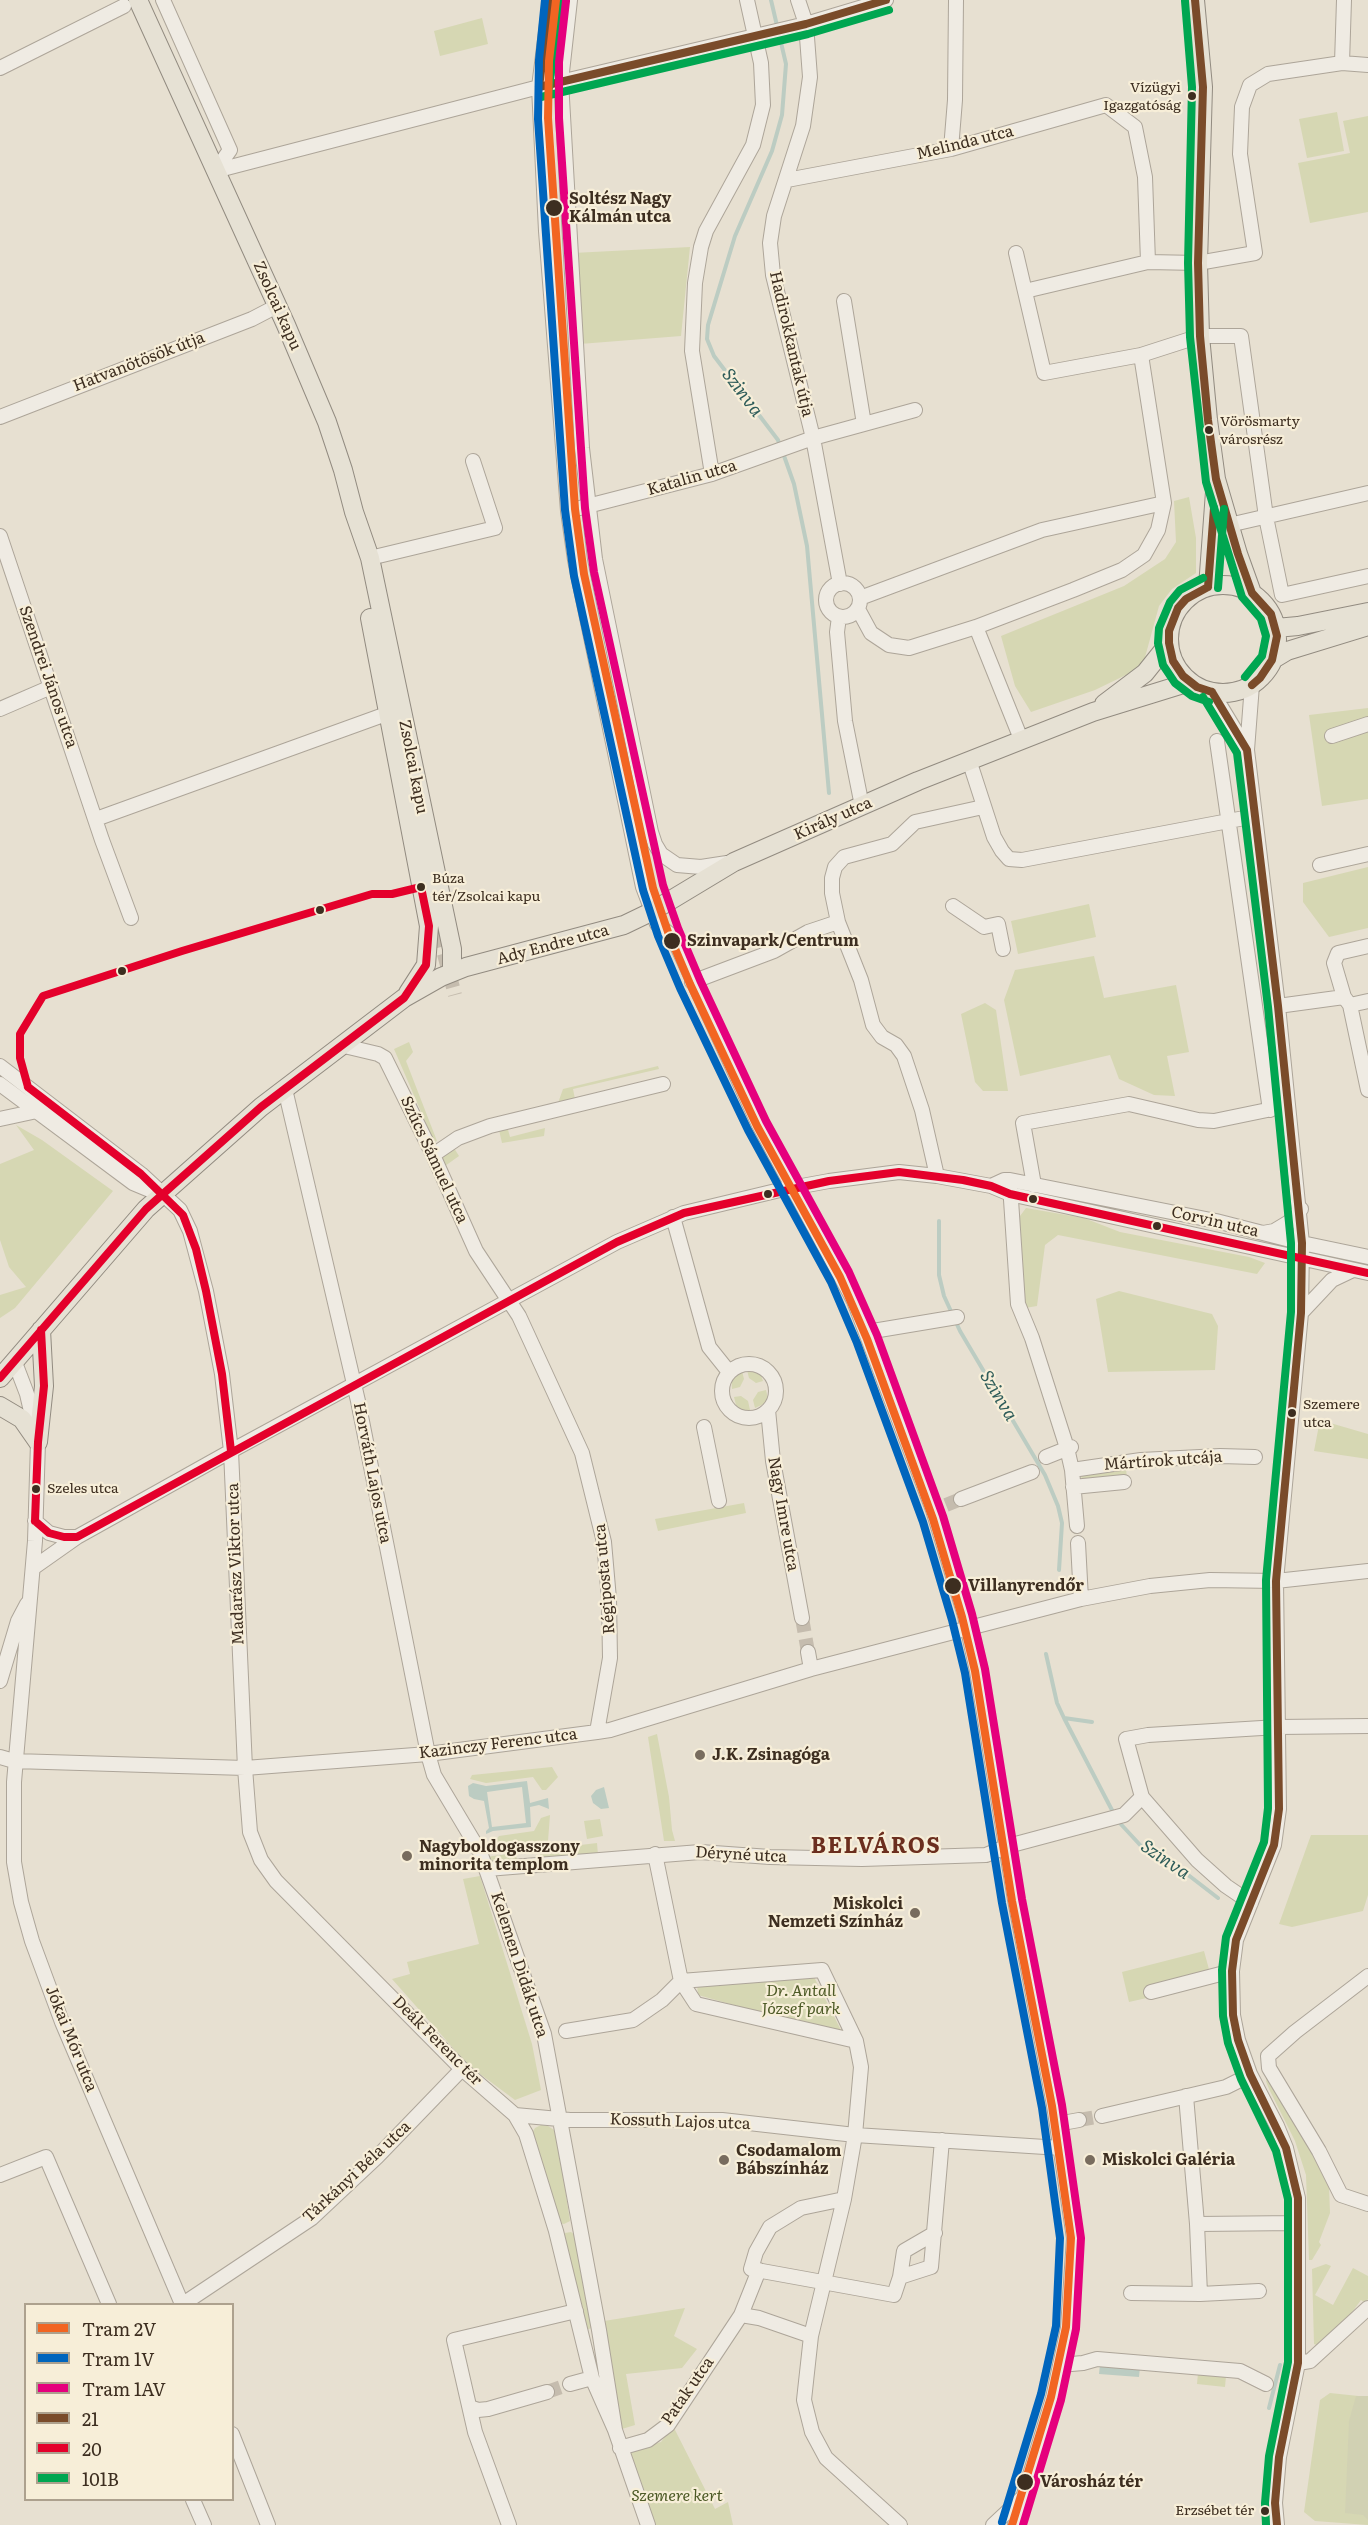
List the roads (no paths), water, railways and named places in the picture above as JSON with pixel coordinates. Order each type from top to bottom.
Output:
[{"type":"main road","points":[[1195,0],[1203,87],[1198,262],[1200,336],[1216,479],[1252,593]]},
{"type":"main road","name":"Zsolcai kapu","points":[[131,3],[152,28],[327,422],[370,558],[452,949],[452,972]]},
{"type":"main road","points":[[1208,587],[1216,479]]},
{"type":"main road","name":"Zsolcai kapu","points":[[354,513],[358,560],[429,926]]},
{"type":"main road","points":[[1231,585],[1252,593],[1271,614],[1276,628],[1277,644],[1272,660],[1260,678],[1252,685],[1233,692],[1212,692],[1190,682],[1177,669],[1169,643],[1169,631],[1178,608],[1186,599],[1208,587],[1231,585]]},
{"type":"main road","points":[[1276,628],[1368,612]]},
{"type":"main road","points":[[1272,660],[1287,651],[1368,626]]},
{"type":"main road","name":"Király utca","points":[[1093,712],[1145,673],[1169,643]]},
{"type":"main road","name":"Király utca","points":[[651,912],[734,862],[969,760],[1093,712],[1190,682]]},
{"type":"main road","name":"Ady Endre utca","points":[[0,1378],[7,1364],[42,1330],[135,1220],[161,1195],[230,1133],[340,1045],[404,998],[452,972],[612,930],[651,912]]},
{"type":"main road","points":[[429,926],[437,957],[452,972]]},
{"type":"main road","points":[[404,998],[422,974],[428,955],[429,926]]},
{"type":"main road","name":"Ady Endre utca","points":[[422,974],[436,971],[452,972]]},
{"type":"main road","points":[[38,1442],[44,1386],[42,1330]]},
{"type":"main road","points":[[0,1406],[22,1419],[38,1442]]},
{"type":"street","points":[[163,0],[230,150],[215,171]]},
{"type":"street","points":[[550,0],[539,87],[546,231],[568,511],[575,560],[643,887],[658,925],[673,937],[759,1125],[842,1276],[867,1332],[939,1508],[977,1671],[1005,1847],[1057,2124],[1074,2238],[1068,2328],[1053,2398],[1015,2525]]},
{"type":"street","points":[[570,0],[561,81],[576,350],[588,507],[595,559],[651,832],[656,844],[661,854],[677,865],[701,867],[734,862]]},
{"type":"street","points":[[712,474],[692,351],[695,283],[706,231],[744,165],[758,129],[764,86],[747,0]]},
{"type":"street","name":"Hadirokkantak útja","points":[[798,0],[810,77],[802,126],[772,225],[770,243],[773,275],[813,438],[840,584]]},
{"type":"street","points":[[215,171],[561,81],[801,25],[886,0]]},
{"type":"street","points":[[951,148],[954,120],[956,0]]},
{"type":"street","points":[[1342,63],[1344,0]]},
{"type":"street","points":[[0,68],[131,3]]},
{"type":"street","points":[[1025,291],[1148,262],[1198,262],[1256,254],[1240,154],[1242,107],[1250,85],[1268,74],[1342,63],[1368,64]]},
{"type":"street","name":"Melinda utca","points":[[787,180],[951,148],[1106,105],[1135,127],[1145,177],[1148,262]]},
{"type":"street","points":[[1016,254],[1044,373],[1141,356],[1200,336],[1241,336],[1266,517],[1282,595],[1368,576]]},
{"type":"street","points":[[844,301],[864,424]]},
{"type":"street","name":"Hatvanötösök útja","points":[[0,417],[231,327],[277,306]]},
{"type":"street","points":[[1141,356],[1164,502],[1158,530],[1144,555],[1122,570],[976,627],[909,648],[889,645],[871,633],[859,603],[852,586],[840,584],[832,588],[826,599],[831,611],[839,617],[849,616],[859,603],[1041,530],[1164,502]]},
{"type":"street","name":"Katalin utca","points":[[568,511],[712,474],[813,438],[915,410]]},
{"type":"street","points":[[370,558],[495,528],[473,461]]},
{"type":"street","points":[[1229,525],[1368,493]]},
{"type":"street","name":"Szendrei János utca","points":[[0,536],[131,918]]},
{"type":"street","points":[[839,617],[837,632],[845,721],[862,806]]},
{"type":"street","points":[[976,627],[1021,739]]},
{"type":"street","points":[[1252,685],[1247,750],[1301,1209],[1302,1243],[1301,1313],[1276,1581],[1279,1809],[1275,1836],[1264,1874],[1236,1940],[1232,1971],[1233,2015],[1245,2077],[1277,2126],[1286,2148],[1298,2198],[1298,2363],[1279,2457],[1275,2503],[1277,2525]]},
{"type":"street","points":[[0,709],[51,687]]},
{"type":"street","points":[[1212,692],[1247,750]]},
{"type":"street","points":[[96,819],[389,713]]},
{"type":"street","points":[[1332,736],[1368,723]]},
{"type":"street","points":[[1217,741],[1270,1110]]},
{"type":"street","points":[[969,760],[983,807],[998,844],[1009,859],[1022,860],[1255,816]]},
{"type":"street","points":[[937,1176],[927,1130],[904,1056],[896,1045],[882,1037],[873,1024],[861,980],[838,922],[832,893],[832,878],[835,867],[844,857],[892,844],[915,822],[983,807]]},
{"type":"street","points":[[1320,865],[1368,854]]},
{"type":"street","points":[[953,906],[984,927],[998,924],[1003,949]]},
{"type":"street","points":[[692,982],[774,951],[808,932],[838,922]]},
{"type":"street","points":[[1368,946],[1338,953],[1334,963],[1347,1001],[1368,1090]]},
{"type":"street","points":[[1278,1006],[1368,1001]]},
{"type":"street","name":"Szűcs Sámuel utca","points":[[340,1045],[378,1054],[385,1058],[433,1155],[476,1251],[509,1300]]},
{"type":"street","points":[[0,1066],[41,1106]]},
{"type":"street","points":[[0,1084],[41,1106],[141,1174],[161,1195]]},
{"type":"street","points":[[433,1155],[458,1138],[490,1126],[663,1084]]},
{"type":"street","name":"Horváth Lajos utca","points":[[285,1089],[358,1401],[428,1754]]},
{"type":"street","points":[[1034,1185],[1023,1123],[1129,1104],[1206,1121],[1232,1119],[1289,1105]]},
{"type":"street","points":[[0,1119],[41,1106]]},
{"type":"street","name":"Corvin utca","points":[[33,1568],[77,1537],[231,1451],[617,1242],[673,1217],[793,1188],[899,1172],[992,1186],[1034,1185],[1215,1221],[1368,1257]]},
{"type":"street","points":[[1010,1187],[1018,1304],[1032,1338],[1069,1448],[1077,1526]]},
{"type":"street","name":"Corvin utca","points":[[1010,1187],[1277,1254],[1368,1273]]},
{"type":"street","name":"Madarász Viktor utca","points":[[161,1195],[180,1210],[196,1249],[222,1374],[231,1451],[245,1768],[250,1832],[261,1860],[276,1881],[361,1965]]},
{"type":"street","points":[[1263,1233],[1274,1231],[1289,1222],[1301,1209]]},
{"type":"street","points":[[673,1217],[709,1347],[729,1371]]},
{"type":"street","points":[[1277,1254],[1293,1274],[1301,1313]]},
{"type":"street","points":[[1301,1313],[1332,1280],[1353,1270]]},
{"type":"street","name":"Régiposta utca","points":[[509,1300],[519,1316],[582,1453],[599,1515],[609,1599],[610,1658],[597,1732]]},
{"type":"street","points":[[867,1332],[950,1318]]},
{"type":"street","points":[[7,1364],[27,1394],[38,1442],[33,1568],[15,1761]]},
{"type":"street","points":[[742,1364],[758,1365],[765,1369],[774,1381],[776,1389],[775,1397],[768,1410],[761,1415],[746,1418],[731,1411],[722,1396],[724,1379],[729,1371],[742,1364]]},
{"type":"street","name":"Nagy Imre utca","points":[[768,1410],[773,1461],[802,1618]]},
{"type":"street","points":[[704,1427],[719,1501]]},
{"type":"street","points":[[1046,1457],[1069,1448]]},
{"type":"street","name":"Mártírok utcája","points":[[1072,1470],[1141,1460],[1220,1456],[1255,1457]]},
{"type":"street","points":[[961,1499],[1032,1472]]},
{"type":"street","points":[[1074,1487],[1124,1482]]},
{"type":"street","points":[[35,1521],[50,1533],[64,1537],[77,1537]]},
{"type":"street","points":[[1078,1543],[1080,1599]]},
{"type":"street","name":"Kazinczy Ferenc utca","points":[[0,1757],[15,1761],[245,1768],[428,1754],[597,1732],[811,1669],[1080,1599],[1150,1586],[1210,1580],[1276,1581],[1368,1571]]},
{"type":"street","points":[[0,1682],[18,1621],[30,1599]]},
{"type":"street","points":[[808,1652],[811,1669]]},
{"type":"street","points":[[1251,1903],[1221,1882],[1190,1853],[1142,1797],[1126,1739],[1148,1735],[1278,1727],[1368,1726]]},
{"type":"street","name":"Kelemen Didák utca","points":[[428,1754],[434,1775],[480,1852],[487,1869],[543,2034],[600,2330],[615,2430]]},
{"type":"street","name":"Jókai Mór utca","points":[[15,1761],[12,1815],[14,1862],[21,1902],[32,1941],[62,2022],[183,2303]]},
{"type":"street","name":"Déryné utca","points":[[487,1869],[700,1852],[770,1857],[862,1859],[986,1855],[1005,1847],[1124,1815],[1142,1797]]},
{"type":"street","points":[[655,1854],[681,1981],[696,2004],[856,2041]]},
{"type":"street","name":"Deák Ferenc tér","points":[[361,1965],[462,2069],[515,2115]]},
{"type":"street","points":[[566,2031],[633,2020],[662,2000],[681,1981],[822,1971],[856,2041],[861,2067],[855,2135],[844,2199],[812,2336],[804,2400],[812,2432],[826,2458],[900,2525]]},
{"type":"street","points":[[1151,1992],[1232,1971]]},
{"type":"street","points":[[1368,1976],[1271,2052],[1268,2062],[1319,2151],[1341,2195],[1368,2204]]},
{"type":"street","name":"Tárkányi Béla utca","points":[[184,2303],[312,2218],[377,2157],[462,2069]]},
{"type":"street","points":[[1102,2116],[1226,2087],[1245,2077]]},
{"type":"street","points":[[1186,2096],[1197,2224],[1200,2294]]},
{"type":"street","points":[[515,2115],[526,2134],[556,2231],[592,2378],[615,2430],[648,2525]]},
{"type":"street","name":"Kossuth Lajos utca","points":[[515,2115],[559,2119],[722,2120],[855,2135],[1061,2148]]},
{"type":"street","points":[[1057,2124],[1079,2120]]},
{"type":"street","points":[[900,2277],[931,2267],[942,2140]]},
{"type":"street","points":[[0,2175],[46,2157],[109,2303]]},
{"type":"street","name":"Patak utca","points":[[620,2448],[648,2440],[668,2425],[741,2315],[759,2270],[751,2268],[756,2252],[770,2227],[801,2208],[844,2199]]},
{"type":"street","points":[[1197,2224],[1298,2223]]},
{"type":"street","points":[[556,2231],[580,2225]]},
{"type":"street","points":[[759,2270],[894,2295],[900,2277],[904,2251],[935,2233]]},
{"type":"street","points":[[1131,2293],[1200,2294],[1259,2291]]},
{"type":"street","points":[[1298,2363],[1310,2361],[1368,2308]]},
{"type":"street","points":[[510,2525],[475,2432],[454,2340],[576,2311]]},
{"type":"street","points":[[741,2315],[759,2318],[812,2336]]},
{"type":"street","points":[[582,2336],[600,2330]]},
{"type":"street","points":[[1060,2365],[1083,2364],[1097,2358],[1240,2371],[1266,2384]]},
{"type":"street","points":[[570,2384],[592,2378]]},
{"type":"street","points":[[470,2407],[478,2410],[488,2409],[547,2392]]},
{"type":"street","points":[[234,2439],[268,2525]]},
{"type":"street","points":[[993,2525],[1023,2497]]},
{"type":"street","points":[[194,2501],[204,2525]]},
{"type":"waterway","name":"Szinva","points":[[771,0],[786,64],[782,115],[772,151],[735,236],[708,325],[707,339],[714,356],[778,440],[780,446]]},
{"type":"waterway","name":"Szinva","points":[[783,453],[794,484],[807,546],[829,793]]},
{"type":"waterway","name":"Szinva","points":[[939,1221],[939,1275],[944,1296],[960,1331],[1045,1475],[1058,1506],[1062,1523],[1059,1570]]},
{"type":"waterway","name":"Szinva","points":[[1046,1654],[1057,1703],[1114,1814]]},
{"type":"waterway","points":[[1064,1718],[1092,1722]]},
{"type":"waterway","name":"Szinva","points":[[1117,1820],[1142,1847],[1174,1864],[1218,1898]]},
{"type":"waterway","name":"Szinva","points":[[1269,2408],[1280,2365]]},
{"type":"tunnel","points":[[433,913],[455,995]]},
{"type":"tunnel","points":[[946,1505],[961,1499]]},
{"type":"tunnel","points":[[802,1618],[808,1652]]},
{"type":"tunnel","points":[[1079,2120],[1102,2116]]},
{"type":"tunnel","points":[[547,2392],[570,2384]]},
{"type":"tram line","name":"1V","points":[[545,0],[539,60],[538,119],[565,510],[574,576],[643,890],[658,936],[680,988],[748,1130],[831,1282],[857,1343],[923,1522],[965,1673],[1002,1903],[1042,2108],[1060,2238],[1056,2326],[1041,2394],[1002,2522]]},
{"type":"tram line","name":"2V","points":[[556,0],[549,61],[548,118],[575,509],[584,574],[653,888],[668,932],[690,984],[757,1126],[840,1277],[867,1339],[933,1519],[962,1617],[975,1671],[1012,1901],[1052,2106],[1071,2238],[1066,2327],[1051,2397],[1012,2525]]},
{"type":"tram line","name":"1AV","points":[[566,1],[559,62],[559,118],[585,508],[594,572],[663,885],[700,980],[766,1121],[849,1272],[877,1335],[943,1516],[972,1614],[985,1669],[1022,1899],[1062,2105],[1081,2238],[1076,2329],[1061,2400],[1023,2525]]},
{"type":"place","name":"Vízügyi Igazgatóság","points":[[1192,96]]},
{"type":"place","name":"Soltész Nagy Kálmán utca","points":[[554,208]]},
{"type":"place","name":"Vörösmarty városrész","points":[[1209,430]]},
{"type":"place","name":"Búza tér/Zsolcai kapu","points":[[421,887]]},
{"type":"place","name":"Szinvapark/Centrum","points":[[672,941]]},
{"type":"place","name":"Szemere utca","points":[[1292,1413]]},
{"type":"place","name":"Szeles utca","points":[[36,1489]]},
{"type":"place","name":"Villanyrendőr","points":[[953,1586]]},
{"type":"place","name":"J.K. Zsinagóga","points":[[700,1755]]},
{"type":"place","name":"Nagyboldogasszony minorita templom","points":[[407,1856]]},
{"type":"place","name":"Miskolci Nemzeti Színház","points":[[915,1913]]},
{"type":"place","name":"Csodamalom Bábszínház","points":[[724,2160]]},
{"type":"place","name":"Miskolci Galéria","points":[[1090,2160]]},
{"type":"place","name":"Városház tér","points":[[1025,2482]]},
{"type":"place","name":"Erzsébet tér","points":[[1265,2511]]},
{"type":"district","name":"BELVÁROS","points":[[876,1847]]},
{"type":"park label","name":"Dr. Antall József park","points":[[801,2000]]},
{"type":"park label","name":"Szemere kert","points":[[677,2496]]}]
